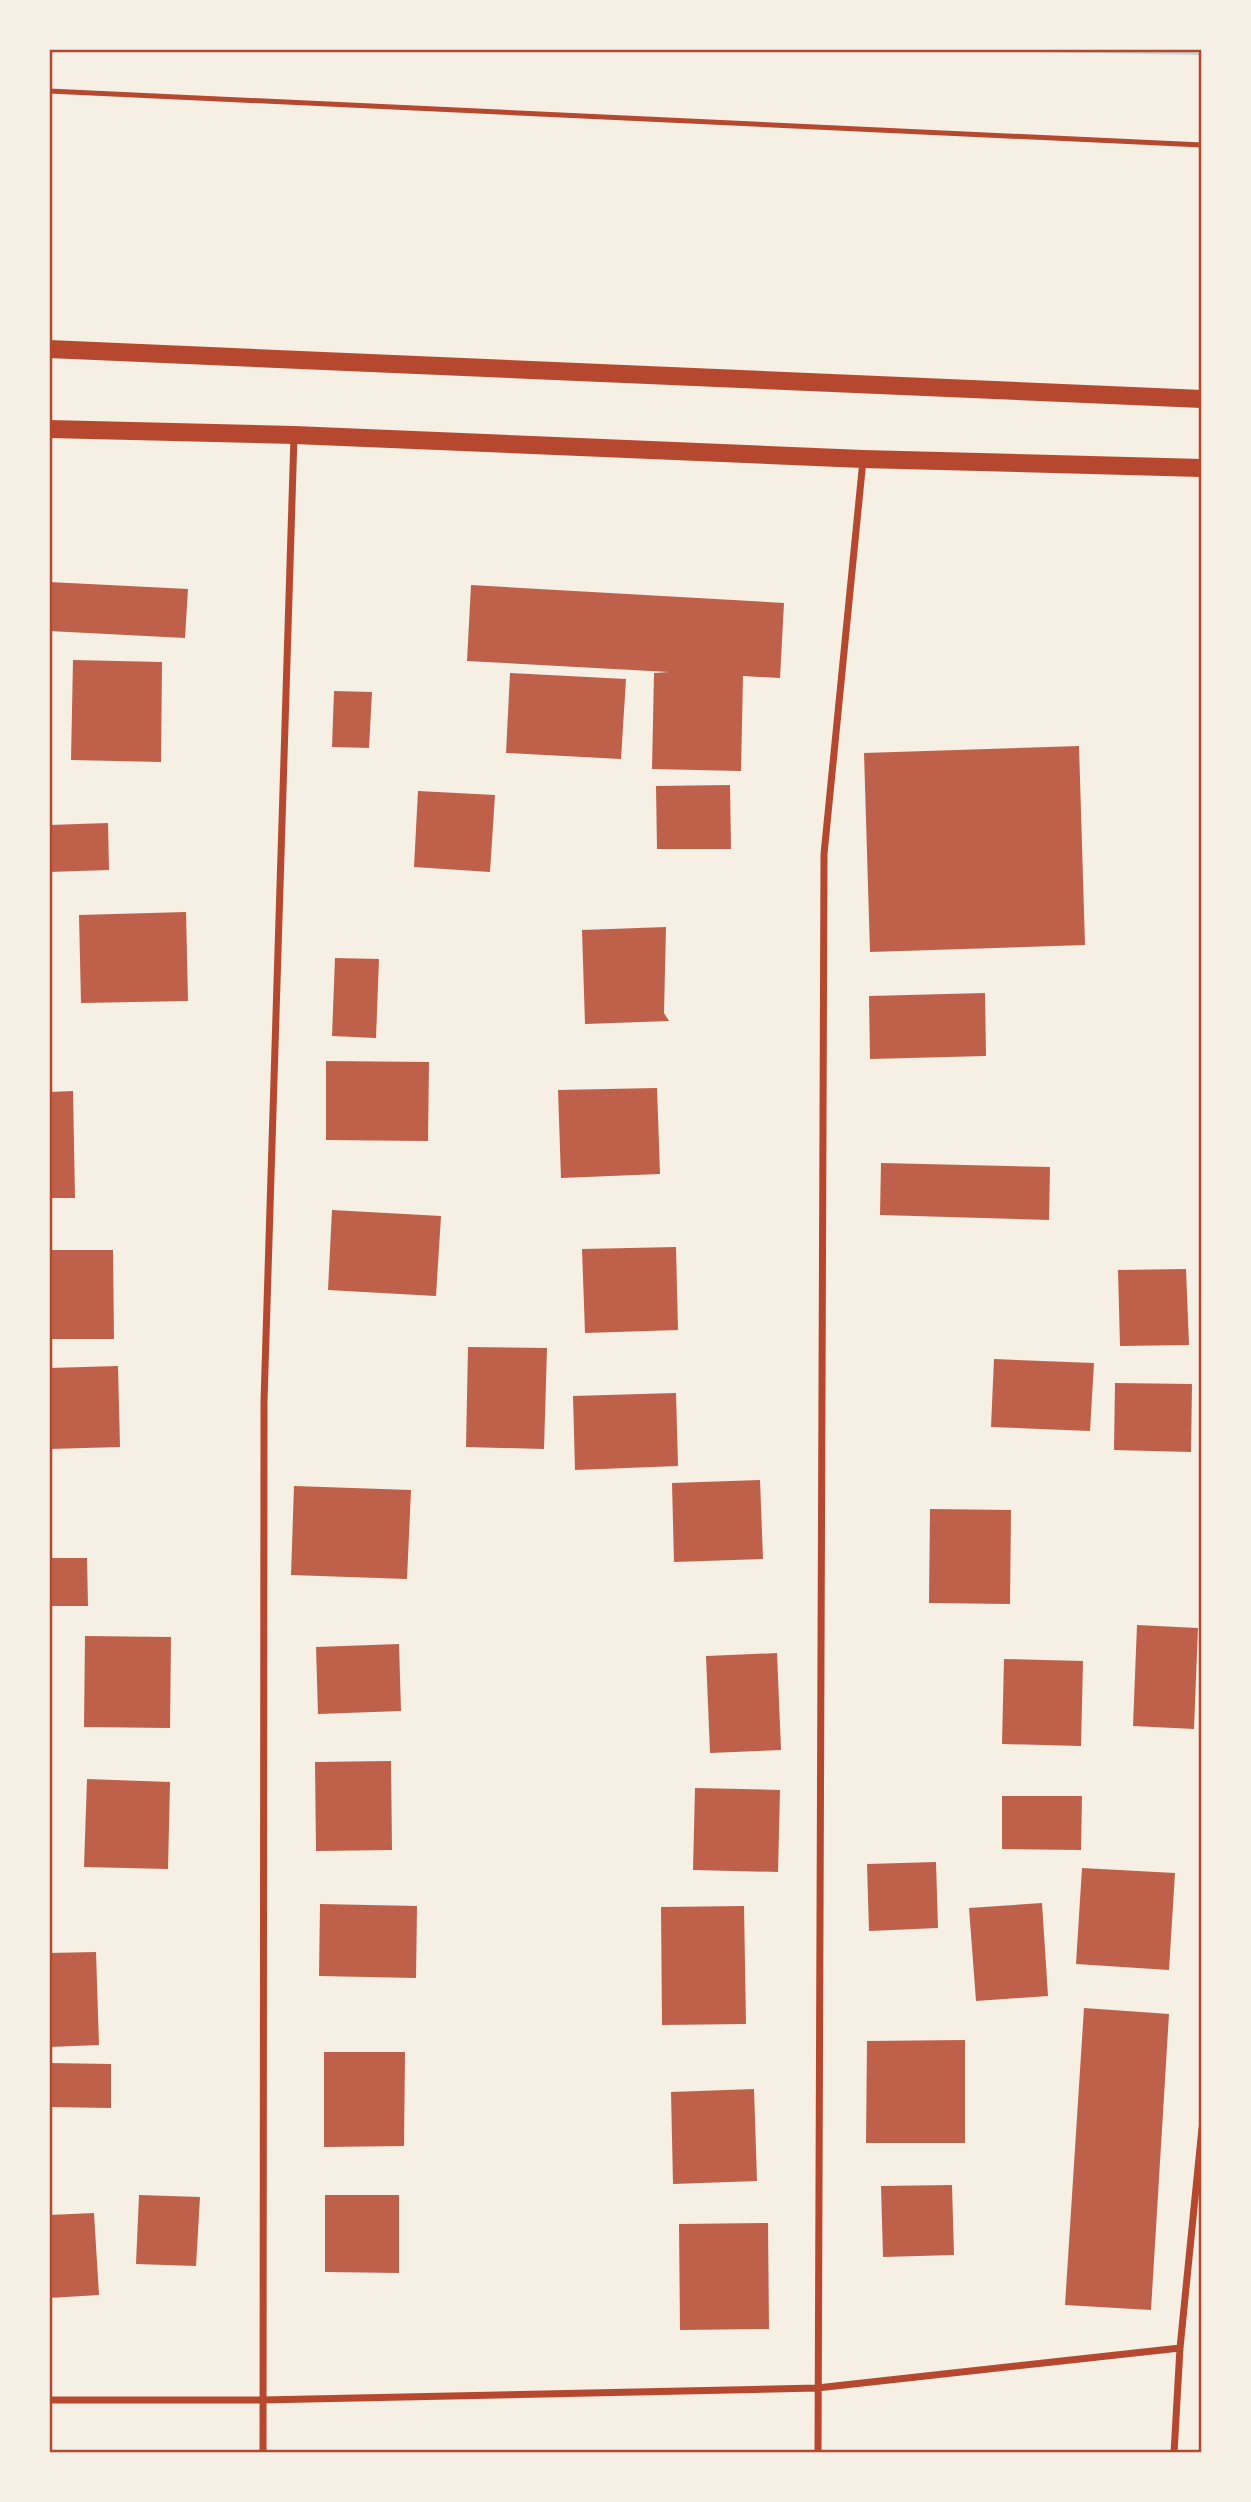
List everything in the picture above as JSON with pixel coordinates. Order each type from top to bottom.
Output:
[{"type":"main road","points":[[49,349],[1202,399]]},
{"type":"main road","points":[[49,429],[294,435],[863,459],[1202,468]]},
{"type":"street","points":[[263,2453],[264,1401],[294,435]]},
{"type":"street","points":[[818,2453],[824,854],[863,459]]},
{"type":"street","points":[[1174,2453],[1180,2348],[1202,2129]]},
{"type":"street","points":[[49,2400],[262,2400],[817,2388],[1180,2348]]},
{"type":"lane","points":[[49,91],[1202,145]]},
{"type":"shaded area","points":[[879,49],[1202,49],[1202,55]]},
{"type":"building","points":[[49,582],[188,589],[185,638],[49,631]]},
{"type":"building","points":[[471,585],[784,603],[780,678],[743,676],[741,771],[652,769],[654,673],[669,672],[467,661]]},
{"type":"building","points":[[73,660],[162,662],[161,762],[71,760]]},
{"type":"building","points":[[510,673],[626,679],[621,759],[506,753]]},
{"type":"building","points":[[334,691],[372,692],[369,748],[332,747]]},
{"type":"building","points":[[1079,746],[1085,945],[870,952],[864,753]]},
{"type":"building","points":[[730,785],[731,849],[657,849],[656,786]]},
{"type":"building","points":[[418,791],[495,795],[490,872],[414,867]]},
{"type":"building","points":[[108,823],[109,870],[49,872],[49,825]]},
{"type":"building","points":[[186,912],[188,1001],[81,1003],[79,915]]},
{"type":"building","points":[[666,927],[664,1013],[669,1021],[585,1024],[582,930]]},
{"type":"building","points":[[335,958],[379,959],[376,1038],[332,1036]]},
{"type":"building","points":[[985,993],[986,1056],[870,1059],[869,996]]},
{"type":"building","points":[[326,1061],[429,1062],[428,1141],[326,1140]]},
{"type":"building","points":[[657,1088],[660,1174],[561,1178],[558,1090]]},
{"type":"building","points":[[73,1091],[75,1198],[49,1198],[49,1092]]},
{"type":"building","points":[[881,1163],[1050,1167],[1049,1220],[880,1215]]},
{"type":"building","points":[[332,1210],[441,1216],[436,1296],[328,1290]]},
{"type":"building","points":[[676,1247],[678,1330],[585,1333],[582,1249]]},
{"type":"building","points":[[49,1250],[113,1250],[114,1339],[49,1339]]},
{"type":"building","points":[[1186,1269],[1189,1345],[1120,1346],[1118,1270]]},
{"type":"building","points":[[468,1347],[547,1348],[544,1449],[466,1447]]},
{"type":"building","points":[[994,1359],[1094,1363],[1090,1431],[991,1427]]},
{"type":"building","points":[[118,1366],[120,1447],[49,1449],[49,1368]]},
{"type":"building","points":[[1115,1383],[1192,1384],[1191,1452],[1114,1450]]},
{"type":"building","points":[[676,1393],[678,1466],[575,1470],[573,1396]]},
{"type":"building","points":[[760,1480],[763,1559],[674,1562],[672,1483]]},
{"type":"building","points":[[294,1486],[411,1490],[407,1579],[291,1575]]},
{"type":"building","points":[[930,1509],[1011,1510],[1010,1604],[929,1603]]},
{"type":"building","points":[[49,1558],[87,1558],[88,1606],[49,1606]]},
{"type":"building","points":[[1137,1625],[1198,1628],[1194,1729],[1133,1726]]},
{"type":"building","points":[[85,1636],[171,1637],[170,1728],[84,1727]]},
{"type":"building","points":[[399,1644],[401,1711],[318,1714],[316,1647]]},
{"type":"building","points":[[777,1653],[781,1750],[710,1753],[706,1656]]},
{"type":"building","points":[[1004,1659],[1083,1661],[1081,1746],[1002,1744]]},
{"type":"building","points":[[391,1761],[392,1850],[316,1851],[315,1762]]},
{"type":"building","points":[[87,1779],[170,1782],[168,1869],[84,1867]]},
{"type":"building","points":[[695,1788],[780,1790],[778,1872],[693,1870]]},
{"type":"building","points":[[1002,1796],[1082,1796],[1081,1850],[1002,1849]]},
{"type":"building","points":[[936,1862],[938,1928],[869,1931],[867,1864]]},
{"type":"building","points":[[1082,1868],[1175,1873],[1169,1970],[1076,1964]]},
{"type":"building","points":[[1042,1903],[1048,1996],[976,2001],[969,1908]]},
{"type":"building","points":[[320,1904],[417,1906],[416,1978],[319,1976]]},
{"type":"building","points":[[744,1906],[746,2024],[662,2025],[661,1907]]},
{"type":"building","points":[[96,1952],[99,2045],[49,2047],[49,1953]]},
{"type":"building","points":[[1084,2008],[1169,2014],[1151,2310],[1065,2305]]},
{"type":"building","points":[[965,2040],[965,2143],[866,2143],[867,2041]]},
{"type":"building","points":[[324,2052],[405,2052],[404,2146],[324,2147]]},
{"type":"building","points":[[49,2063],[111,2064],[111,2108],[49,2107]]},
{"type":"building","points":[[754,2089],[757,2181],[673,2184],[671,2092]]},
{"type":"building","points":[[952,2185],[954,2255],[883,2257],[881,2186]]},
{"type":"building","points":[[139,2195],[200,2197],[196,2266],[136,2264]]},
{"type":"building","points":[[325,2195],[399,2195],[399,2273],[325,2272]]},
{"type":"building","points":[[94,2213],[99,2295],[49,2298],[49,2215]]},
{"type":"building","points":[[768,2223],[769,2329],[680,2330],[679,2224]]}]
